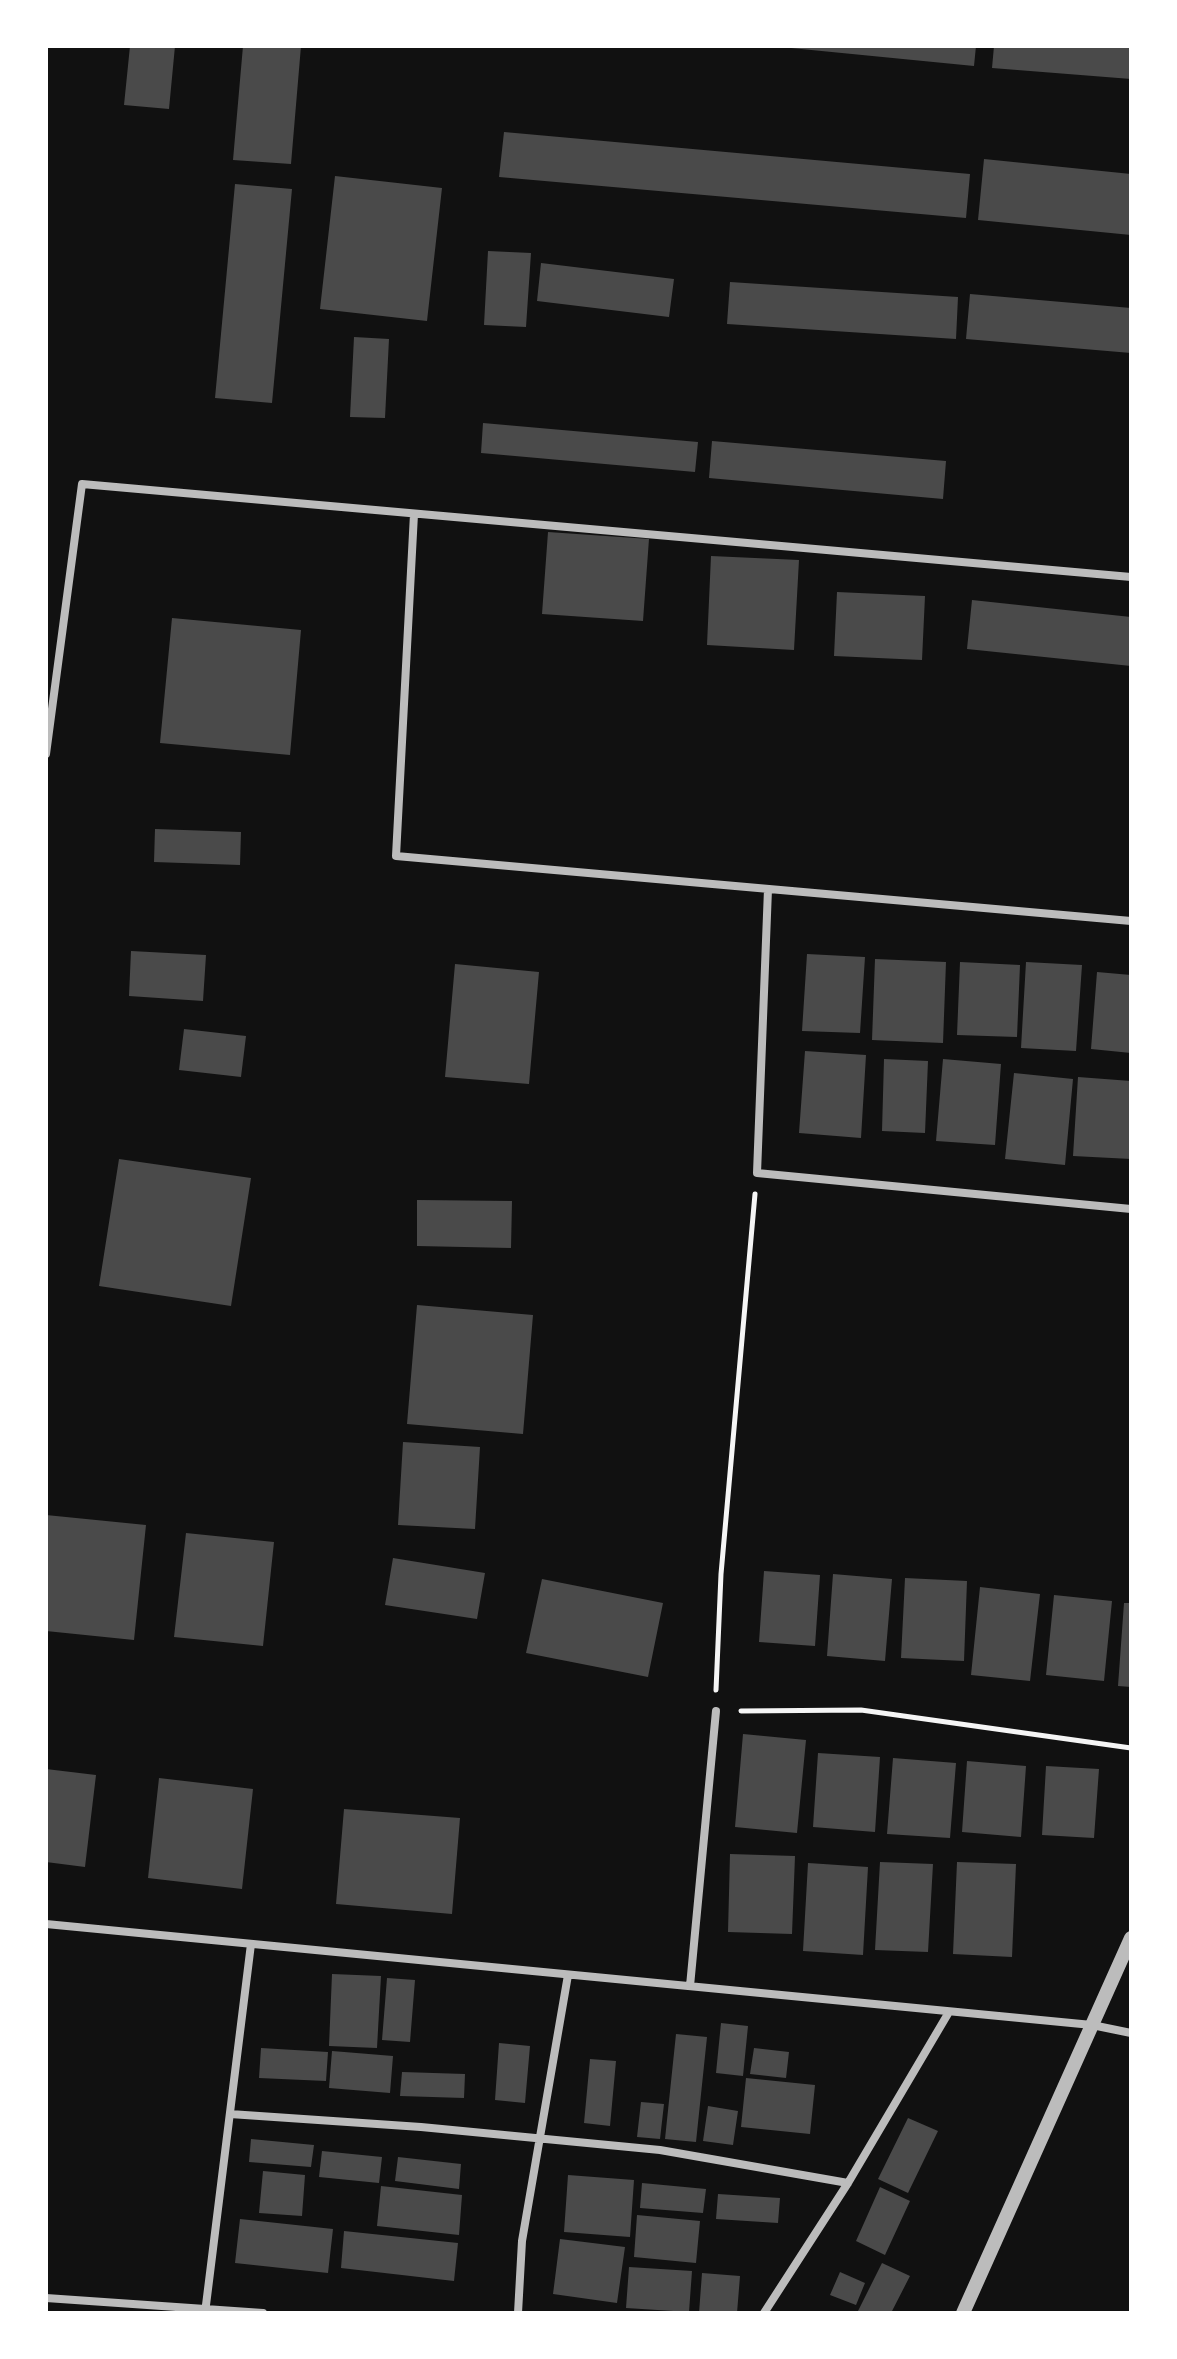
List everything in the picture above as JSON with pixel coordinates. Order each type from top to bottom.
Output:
[{"type":"street","points":[[46,754],[82,484],[1131,577]]},
{"type":"street","points":[[414,514],[396,856],[1131,921]]},
{"type":"street","points":[[768,889],[757,1173],[1131,1209]]},
{"type":"street","points":[[690,1986],[716,1711]]},
{"type":"street","points":[[46,1924],[1092,2025],[1131,2033]]},
{"type":"street","points":[[963,2313],[1131,1938]]},
{"type":"street","points":[[205,2311],[251,1944]]},
{"type":"street","points":[[518,2313],[522,2241],[568,1975]]},
{"type":"street","points":[[764,2313],[848,2183],[949,2012]]},
{"type":"street","points":[[230,2114],[352,2121],[660,2150],[848,2183]]},
{"type":"street","points":[[46,2298],[263,2313]]},
{"type":"path","points":[[757,1173],[721,1574],[716,1711],[861,1710],[1131,1748]]},
{"type":"building","points":[[130,46],[175,46],[169,109],[124,105]]},
{"type":"building","points":[[243,46],[301,46],[291,164],[233,160]]},
{"type":"building","points":[[791,46],[976,46],[974,66]]},
{"type":"building","points":[[994,46],[1131,46],[1131,79],[992,68]]},
{"type":"building","points":[[504,132],[970,174],[966,218],[499,177]]},
{"type":"building","points":[[984,159],[1131,174],[1131,235],[978,220]]},
{"type":"building","points":[[335,176],[442,188],[427,321],[320,309]]},
{"type":"building","points":[[235,184],[292,189],[272,403],[215,398]]},
{"type":"building","points":[[488,251],[531,253],[526,327],[484,325]]},
{"type":"building","points":[[541,263],[674,279],[669,317],[537,301]]},
{"type":"building","points":[[730,282],[958,297],[956,339],[727,324]]},
{"type":"building","points":[[970,294],[1131,308],[1131,353],[966,339]]},
{"type":"building","points":[[354,337],[389,339],[385,418],[350,417]]},
{"type":"building","points":[[483,423],[698,442],[695,472],[481,453]]},
{"type":"building","points":[[712,441],[946,461],[943,499],[709,478]]},
{"type":"building","points":[[548,532],[649,539],[643,621],[542,614]]},
{"type":"building","points":[[711,556],[799,560],[794,650],[707,645]]},
{"type":"building","points":[[837,592],[925,596],[922,660],[834,656]]},
{"type":"building","points":[[972,600],[1131,617],[1131,666],[967,649]]},
{"type":"building","points":[[172,618],[301,630],[290,755],[160,743]]},
{"type":"building","points":[[155,829],[241,832],[240,865],[154,862]]},
{"type":"building","points":[[131,951],[206,955],[203,1001],[129,996]]},
{"type":"building","points":[[807,954],[865,957],[860,1033],[802,1031]]},
{"type":"building","points":[[875,959],[946,962],[943,1043],[872,1040]]},
{"type":"building","points":[[960,962],[1020,965],[1017,1037],[957,1035]]},
{"type":"building","points":[[1026,962],[1082,965],[1076,1051],[1021,1048]]},
{"type":"building","points":[[455,964],[539,972],[529,1084],[445,1077]]},
{"type":"building","points":[[1097,972],[1131,975],[1131,1053],[1091,1049]]},
{"type":"building","points":[[184,1029],[246,1036],[241,1077],[179,1070]]},
{"type":"building","points":[[805,1051],[866,1055],[861,1138],[799,1133]]},
{"type":"building","points":[[884,1059],[928,1061],[925,1133],[882,1131]]},
{"type":"building","points":[[943,1059],[1001,1064],[995,1145],[936,1141]]},
{"type":"building","points":[[1014,1073],[1073,1079],[1065,1165],[1005,1159]]},
{"type":"building","points":[[1078,1077],[1131,1081],[1131,1159],[1073,1156]]},
{"type":"building","points":[[119,1159],[251,1178],[231,1306],[99,1286]]},
{"type":"building","points":[[417,1200],[512,1201],[511,1248],[417,1246]]},
{"type":"building","points":[[417,1305],[533,1315],[523,1434],[407,1424]]},
{"type":"building","points":[[403,1442],[480,1447],[475,1529],[398,1525]]},
{"type":"building","points":[[46,1515],[146,1525],[134,1640],[46,1631]]},
{"type":"building","points":[[186,1533],[274,1542],[263,1646],[174,1637]]},
{"type":"building","points":[[393,1558],[485,1573],[477,1619],[385,1605]]},
{"type":"building","points":[[764,1571],[820,1575],[815,1646],[759,1642]]},
{"type":"building","points":[[833,1574],[892,1579],[885,1661],[827,1656]]},
{"type":"building","points":[[905,1578],[967,1581],[964,1661],[901,1658]]},
{"type":"building","points":[[542,1579],[663,1603],[648,1677],[526,1653]]},
{"type":"building","points":[[980,1587],[1040,1594],[1030,1681],[971,1675]]},
{"type":"building","points":[[1054,1595],[1112,1601],[1104,1681],[1046,1675]]},
{"type":"building","points":[[1124,1603],[1131,1603],[1131,1687],[1118,1686]]},
{"type":"building","points":[[743,1734],[806,1740],[797,1833],[735,1827]]},
{"type":"building","points":[[818,1753],[880,1757],[875,1832],[813,1827]]},
{"type":"building","points":[[893,1758],[956,1763],[950,1838],[887,1834]]},
{"type":"building","points":[[967,1761],[1026,1766],[1021,1837],[962,1832]]},
{"type":"building","points":[[1046,1766],[1099,1769],[1094,1838],[1042,1835]]},
{"type":"building","points":[[46,1769],[96,1775],[85,1867],[46,1862]]},
{"type":"building","points":[[159,1778],[253,1789],[242,1889],[148,1878]]},
{"type":"building","points":[[344,1809],[460,1818],[452,1914],[336,1904]]},
{"type":"building","points":[[730,1854],[795,1856],[792,1934],[728,1932]]},
{"type":"building","points":[[880,1862],[933,1864],[928,1952],[875,1950]]},
{"type":"building","points":[[957,1862],[1016,1864],[1012,1957],[953,1954]]},
{"type":"building","points":[[808,1863],[868,1867],[863,1955],[803,1951]]},
{"type":"building","points":[[332,1974],[381,1976],[377,2048],[329,2046]]},
{"type":"building","points":[[387,1978],[415,1980],[410,2042],[382,2040]]},
{"type":"building","points":[[721,2023],[748,2026],[743,2076],[716,2073]]},
{"type":"building","points":[[676,2034],[707,2037],[696,2142],[665,2139]]},
{"type":"building","points":[[499,2043],[530,2046],[525,2103],[495,2100]]},
{"type":"building","points":[[261,2048],[328,2052],[326,2081],[259,2078]]},
{"type":"building","points":[[754,2048],[789,2052],[786,2078],[750,2074]]},
{"type":"building","points":[[332,2051],[393,2056],[390,2093],[329,2088]]},
{"type":"building","points":[[590,2059],[616,2061],[610,2126],[584,2123]]},
{"type":"building","points":[[402,2072],[465,2074],[464,2098],[400,2096]]},
{"type":"building","points":[[746,2078],[815,2085],[810,2134],[741,2127]]},
{"type":"building","points":[[641,2102],[664,2104],[660,2139],[637,2137]]},
{"type":"building","points":[[708,2106],[738,2111],[733,2145],[703,2141]]},
{"type":"building","points":[[908,2118],[938,2131],[908,2193],[878,2179]]},
{"type":"building","points":[[251,2139],[314,2145],[311,2167],[249,2162]]},
{"type":"building","points":[[322,2151],[382,2157],[379,2183],[319,2177]]},
{"type":"building","points":[[398,2157],[461,2164],[459,2189],[395,2181]]},
{"type":"building","points":[[263,2171],[305,2175],[302,2216],[259,2213]]},
{"type":"building","points":[[568,2175],[634,2180],[630,2237],[564,2232]]},
{"type":"building","points":[[642,2183],[706,2189],[703,2213],[640,2208]]},
{"type":"building","points":[[381,2186],[462,2195],[459,2235],[377,2226]]},
{"type":"building","points":[[880,2187],[910,2201],[885,2255],[856,2241]]},
{"type":"building","points":[[718,2194],[780,2198],[778,2223],[716,2219]]},
{"type":"building","points":[[637,2215],[700,2221],[696,2263],[634,2257]]},
{"type":"building","points":[[240,2219],[333,2229],[328,2273],[235,2263]]},
{"type":"building","points":[[344,2231],[458,2243],[454,2281],[341,2268]]},
{"type":"building","points":[[560,2239],[625,2247],[617,2303],[553,2294]]},
{"type":"building","points":[[882,2263],[910,2276],[891,2313],[857,2313]]},
{"type":"building","points":[[629,2267],[692,2271],[689,2312],[626,2308]]},
{"type":"building","points":[[840,2272],[865,2283],[856,2305],[830,2295]]},
{"type":"building","points":[[702,2273],[740,2276],[737,2313],[699,2313]]}]
